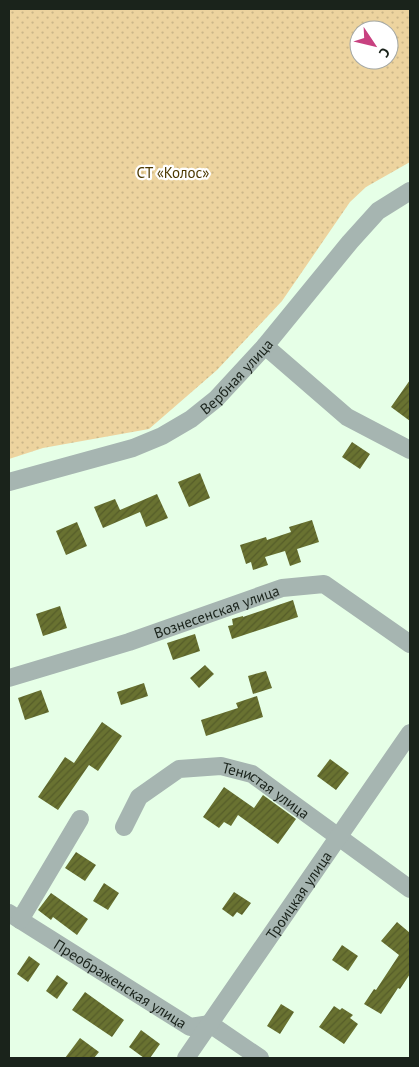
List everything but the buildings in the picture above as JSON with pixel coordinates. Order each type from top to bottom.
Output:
[{"type":"street","name":"Вербная улица","points":[[9,482],[133,448],[162,436],[191,419],[216,399],[265,346],[350,242],[378,211],[410,191]]},
{"type":"street","points":[[265,346],[347,417],[410,450]]},
{"type":"street","name":"Вознесенская улица","points":[[9,678],[129,642],[282,588],[324,584],[410,644]]},
{"type":"street","name":"Троицкая улица","points":[[186,1058],[410,733]]},
{"type":"street","name":"Тенистая улица","points":[[124,826],[140,796],[179,770],[221,766],[252,774],[410,889]]},
{"type":"street","points":[[14,917],[80,819]]},
{"type":"street","name":"Преображенская улица","points":[[14,917],[190,1027],[210,1024],[260,1058]]},
{"type":"green space","name":"СТ «Колос»","points":[[9,9],[410,9],[410,162],[366,187],[350,202],[282,301],[217,370],[149,429],[43,448],[9,459]]}]
